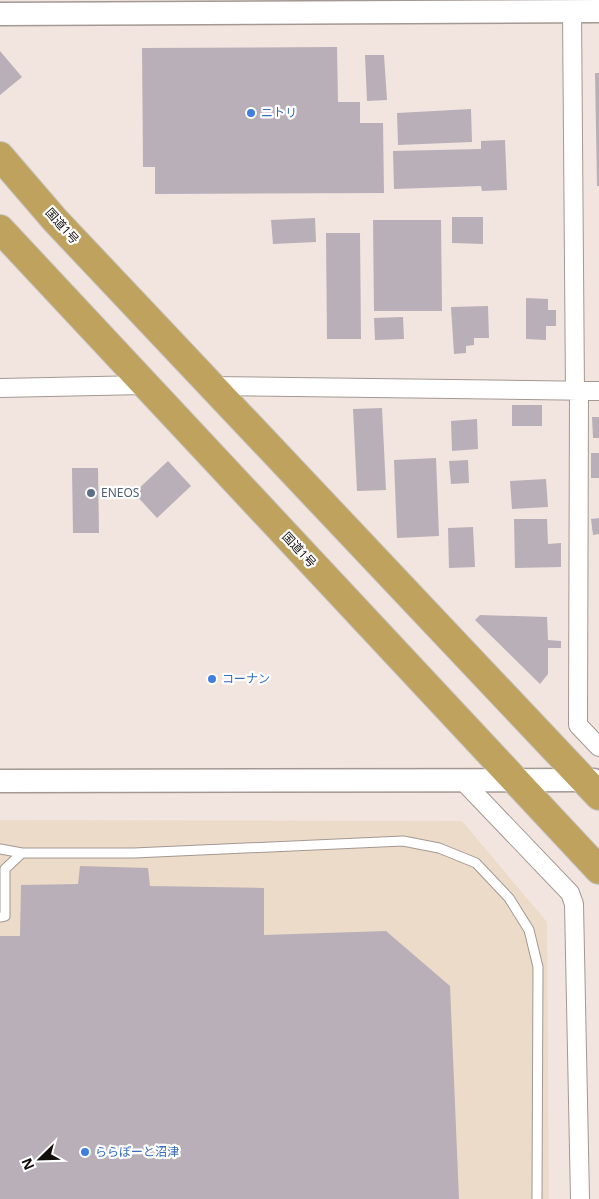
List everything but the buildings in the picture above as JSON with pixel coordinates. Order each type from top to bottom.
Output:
[{"type":"highway","name":"国道1号","points":[[0,156],[55,220],[594,785]]},
{"type":"highway","name":"国道1号","points":[[0,229],[599,870]]},
{"type":"street","points":[[572,11],[577,392],[578,725],[599,747]]},
{"type":"street","points":[[0,14],[599,11]]},
{"type":"street","points":[[0,388],[145,385]]},
{"type":"street","points":[[212,386],[599,392]]},
{"type":"street","points":[[0,780],[514,780],[594,785]]},
{"type":"street","points":[[462,780],[570,893],[574,904],[580,1199]]},
{"type":"lane","points":[[0,849],[22,853],[134,853],[403,841],[439,848],[476,864],[509,898],[529,930],[538,967],[537,1199]]},
{"type":"lane","points":[[0,917],[5,916],[6,869],[22,853]]},
{"type":"shaded area","name":"ららぽーと沼津","points":[[0,820],[462,821],[547,922],[549,1199],[0,1199]]},
{"type":"place","name":"ニトリ","points":[[251,113]]},
{"type":"place","name":"ENEOS","points":[[91,493]]},
{"type":"place","name":"コーナン","points":[[212,679]]},
{"type":"place","name":"ららぽーと沼津","points":[[85,1152]]}]
